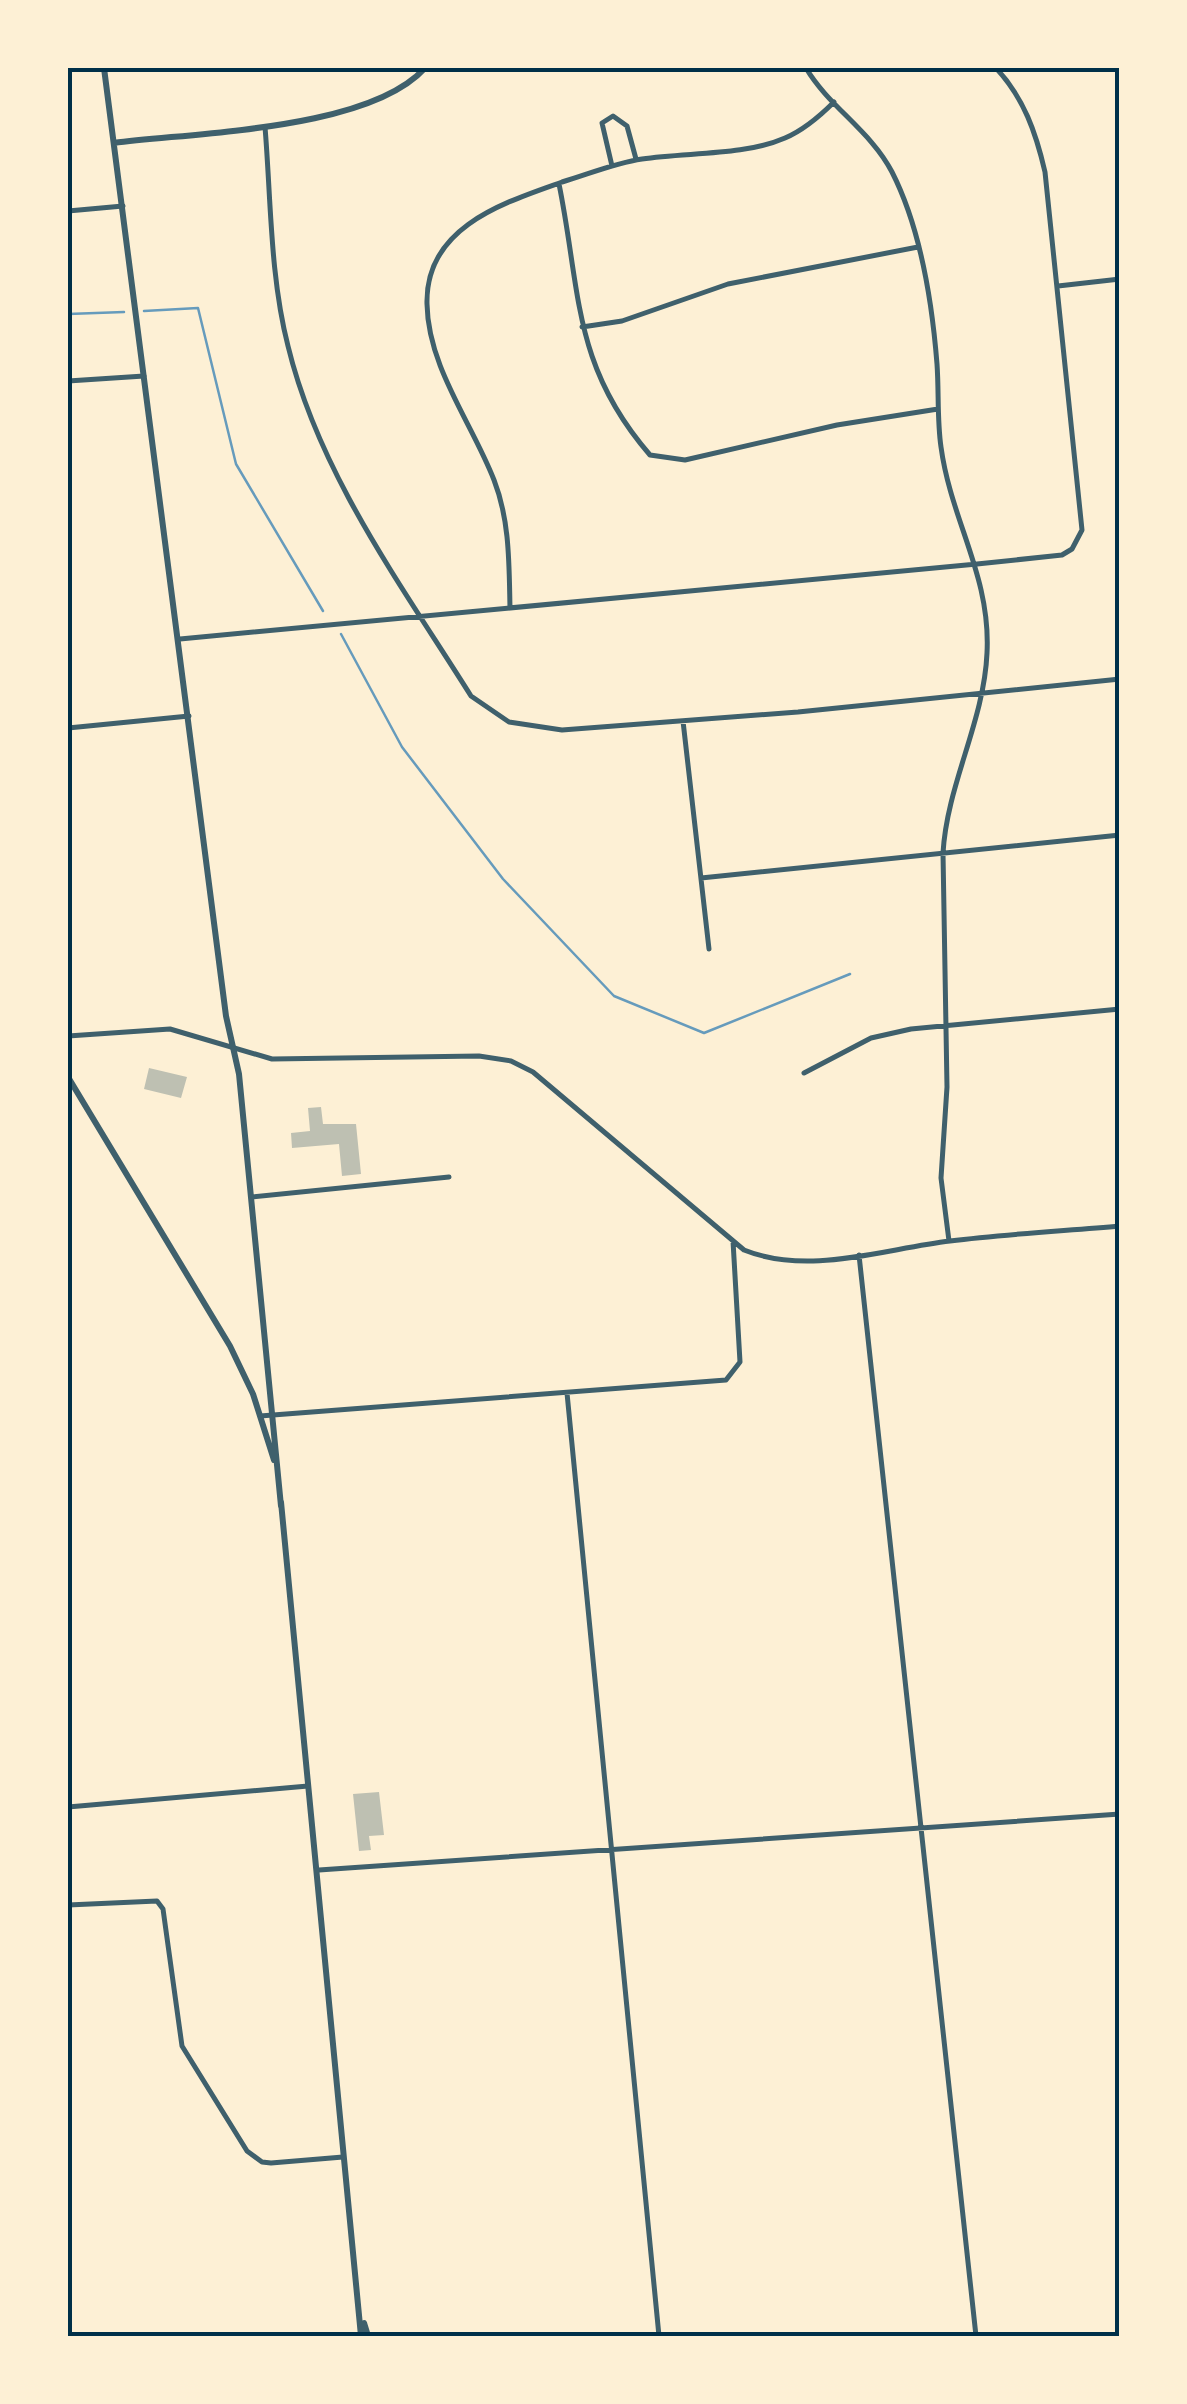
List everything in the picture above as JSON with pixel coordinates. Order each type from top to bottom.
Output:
[{"type":"street","points":[[104,68],[252,1197],[365,2336]]},
{"type":"street","points":[[114,143],[366,107],[388,97],[426,68]]},
{"type":"street","points":[[806,68],[864,132],[891,170],[918,247],[933,324],[938,410],[948,482],[977,564],[988,625],[982,693],[945,820],[946,1023],[941,1178],[949,1241]]},
{"type":"street","points":[[180,639],[1062,555],[1076,543],[1082,530],[1040,147],[1014,88],[996,68]]},
{"type":"street","points":[[510,608],[509,543],[502,502],[438,358],[427,304],[432,266],[452,237],[483,213],[636,160],[767,144],[800,130],[834,102]]},
{"type":"street","points":[[612,166],[602,123],[613,116],[627,126],[636,160]]},
{"type":"street","points":[[265,124],[280,308],[296,375],[371,538],[471,696],[490,712],[533,729],[683,721],[1120,679]]},
{"type":"street","points":[[559,184],[582,326],[609,402],[650,454],[685,460],[837,424],[938,410]]},
{"type":"street","points":[[68,211],[122,206]]},
{"type":"street","points":[[582,326],[622,321],[728,284],[918,247]]},
{"type":"street","points":[[1058,286],[1120,279]]},
{"type":"street","points":[[68,381],[144,376]]},
{"type":"street","points":[[68,728],[189,716]]},
{"type":"street","points":[[683,721],[709,949]]},
{"type":"street","points":[[701,878],[1120,835]]},
{"type":"street","points":[[804,1072],[871,1038],[946,1023],[1120,1009]]},
{"type":"street","points":[[68,1036],[170,1028],[234,1050],[288,1060],[427,1054],[511,1060],[533,1072],[733,1240],[756,1255],[788,1263],[949,1241],[1120,1226]]},
{"type":"street","points":[[68,1077],[230,1346],[273,1454],[282,1506]]},
{"type":"street","points":[[252,1197],[448,1177]]},
{"type":"street","points":[[260,1416],[726,1380],[740,1362],[733,1240]]},
{"type":"street","points":[[859,1255],[976,2336]]},
{"type":"street","points":[[567,1393],[659,2336]]},
{"type":"street","points":[[68,1807],[311,1786]]},
{"type":"street","points":[[319,1870],[1120,1814]]},
{"type":"street","points":[[68,1905],[158,1901],[164,1908],[182,2046],[247,2151],[262,2162],[271,2163],[346,2156]]},
{"type":"building","points":[[149,1068],[187,1077],[181,1098],[144,1089]]},
{"type":"building","points":[[321,1107],[323,1124],[356,1124],[361,1174],[342,1176],[339,1144],[292,1148],[291,1133],[310,1131],[308,1108]]},
{"type":"building","points":[[379,1792],[384,1835],[369,1836],[371,1850],[359,1851],[353,1794]]},
{"type":"waterway","points":[[144,311],[198,308],[236,464],[323,611]]},
{"type":"waterway","points":[[68,314],[124,312]]},
{"type":"waterway","points":[[341,634],[402,747],[503,879],[614,996],[704,1033],[850,974]]}]
